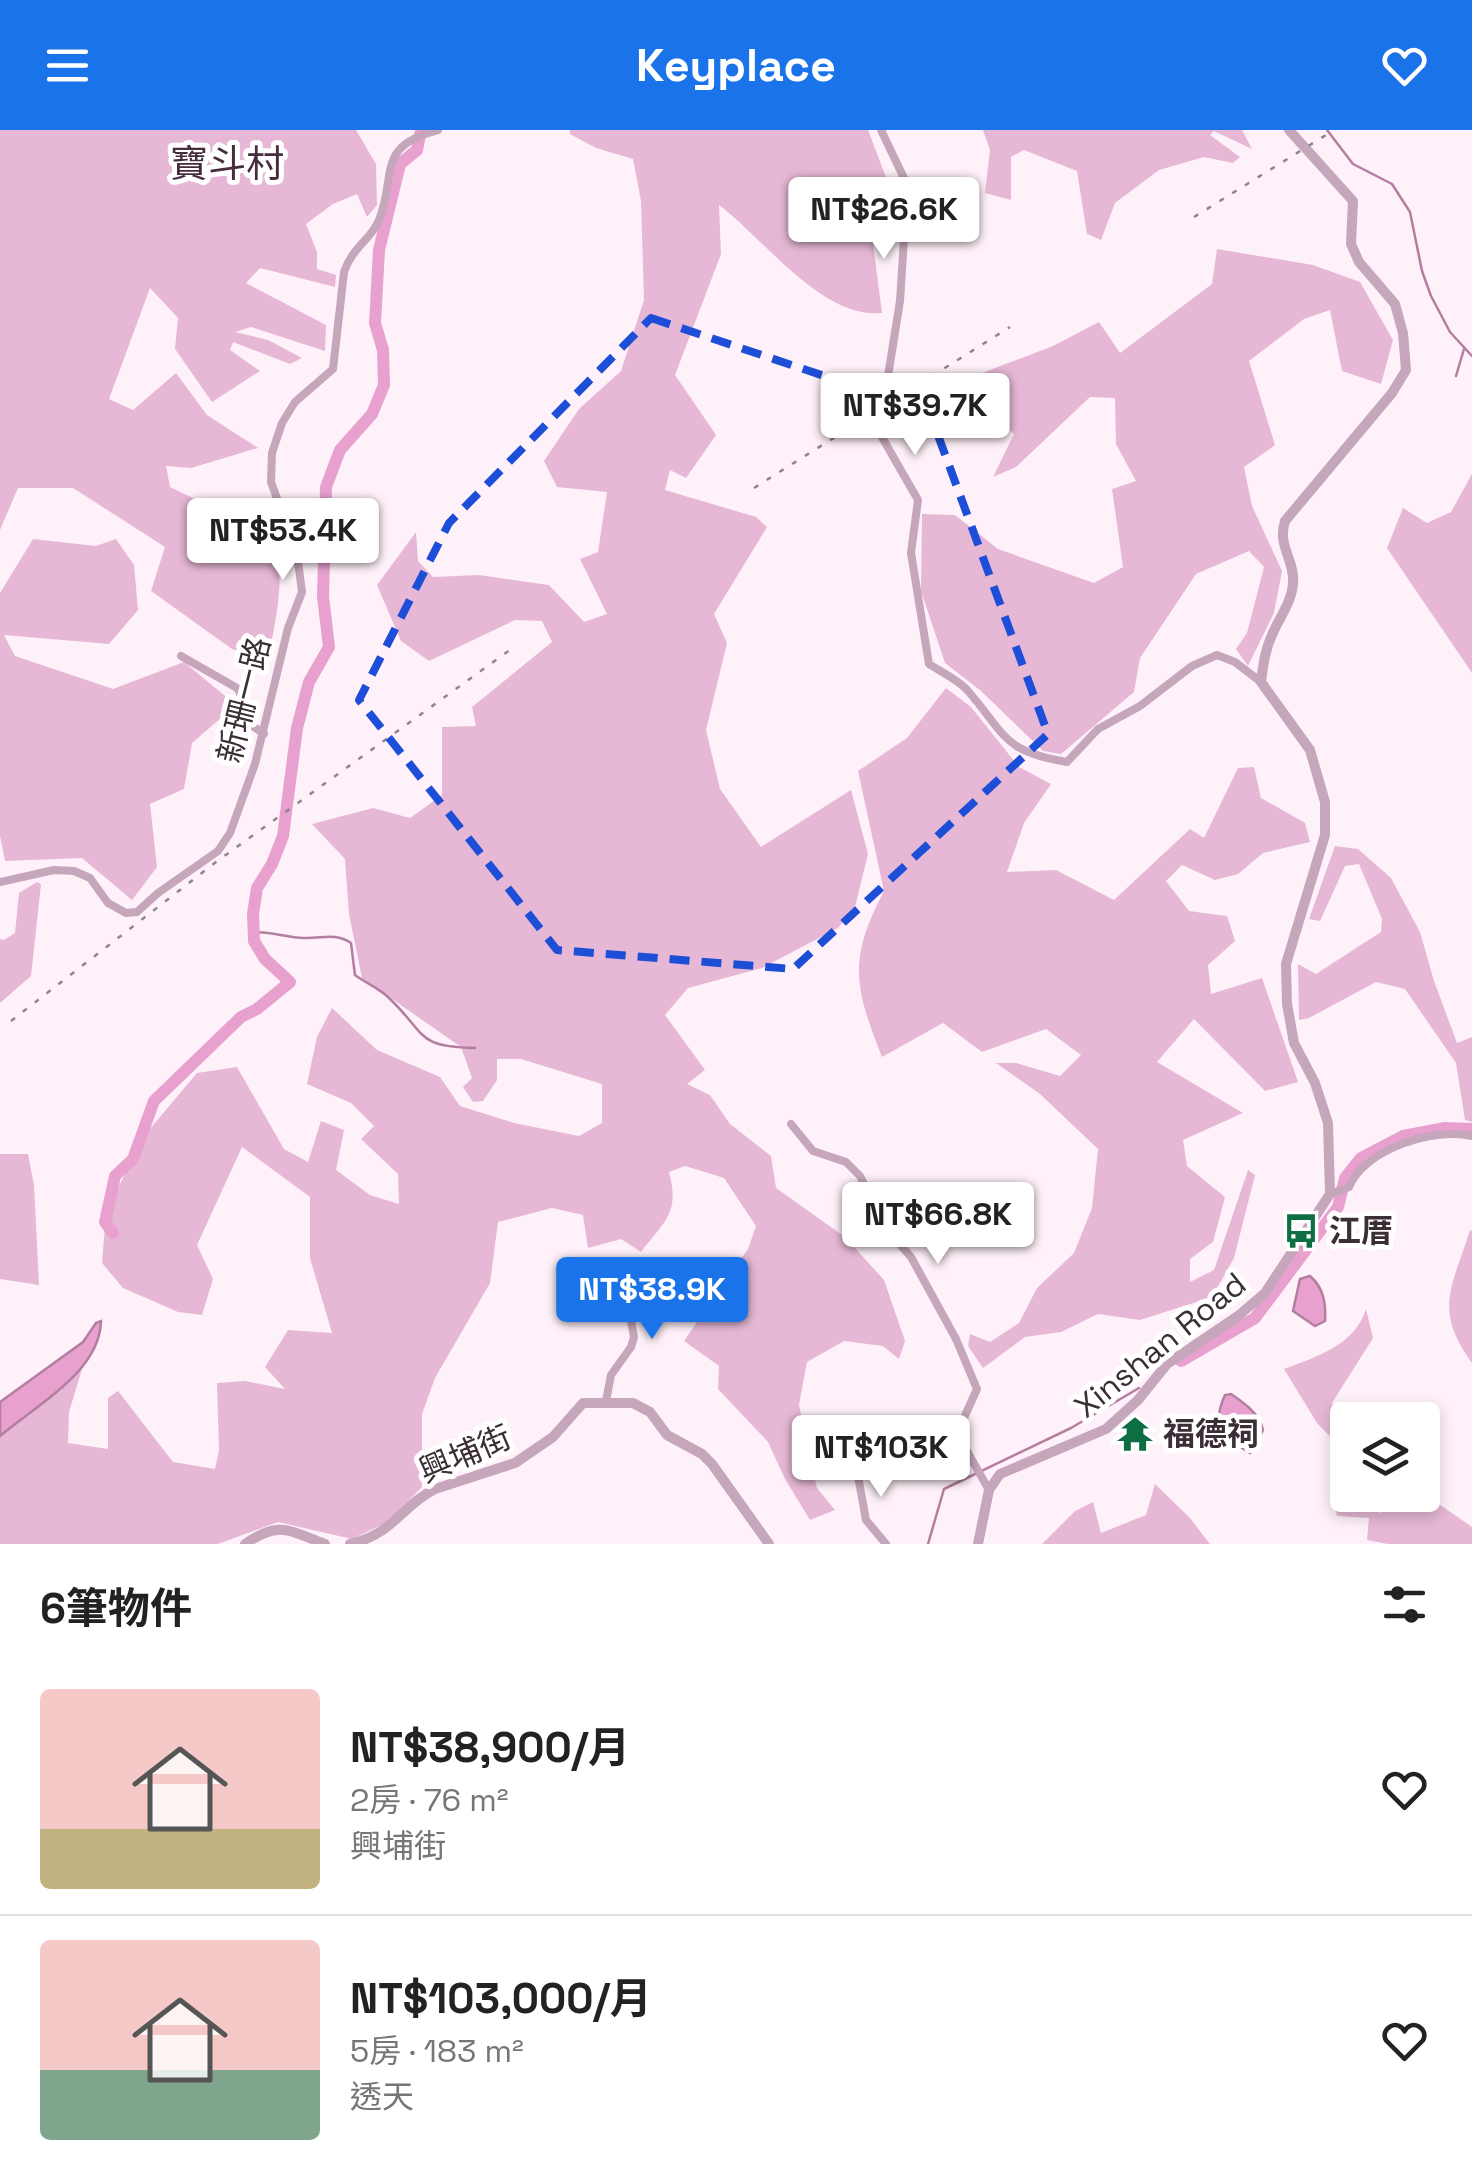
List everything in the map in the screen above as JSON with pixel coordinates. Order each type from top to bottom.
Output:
[{"type":"street","name":"新珊一路","points":[[0,882],[54,870],[74,871],[90,878],[108,903],[126,913],[137,912],[218,851],[236,818],[264,734],[288,628],[302,592],[297,553],[271,482],[272,453],[282,423],[295,402],[332,369],[344,272],[350,257],[374,230],[392,162],[414,136],[438,130]]},
{"type":"street","points":[[881,130],[912,197],[885,395]]},
{"type":"street","points":[[1261,682],[1265,652],[1293,590],[1294,574],[1283,550],[1281,534],[1285,521],[1392,394],[1406,370],[1403,333],[1395,304],[1359,262],[1351,244],[1353,201],[1289,130]]},
{"type":"street","points":[[883,419],[879,432],[918,500],[911,553],[929,664],[966,688],[997,731],[1030,756],[1067,762],[1098,729],[1140,706],[1192,666],[1217,655],[1235,662],[1261,682],[1310,750],[1325,802],[1326,834],[1286,964],[1287,1004],[1294,1043],[1316,1083],[1328,1123],[1337,1193]]},
{"type":"street","points":[[181,656],[237,688],[242,719],[264,734]]},
{"type":"street","points":[[791,1124],[814,1151],[846,1162],[860,1176],[888,1231],[911,1257],[956,1339],[978,1389],[959,1429],[972,1466],[986,1486],[978,1544]]},
{"type":"street","points":[[1337,1193],[1363,1164],[1409,1142],[1446,1133],[1472,1136]]},
{"type":"street","name":"Xinshan Road","points":[[986,1486],[1000,1474],[1106,1429],[1138,1400],[1167,1364],[1265,1293],[1337,1193]]},
{"type":"street","points":[[622,1276],[634,1337],[612,1375],[606,1401],[641,1405],[666,1435],[702,1454],[722,1475],[769,1544]]},
{"type":"street","name":"興埔街","points":[[350,1544],[368,1540],[390,1527],[423,1495],[515,1463],[541,1448],[583,1403],[606,1401]]},
{"type":"street","points":[[856,1465],[866,1520],[886,1544]]},
{"type":"street","points":[[244,1544],[275,1528],[325,1544]]},
{"type":"highlighted area","points":[[651,318],[929,411],[1048,734],[793,969],[557,950],[359,700],[449,523]]},
{"type":"shaded area","points":[[0,130],[356,130],[376,164],[377,205],[367,217],[357,194],[333,204],[306,224],[317,252],[317,269],[336,275],[335,287],[260,268],[246,283],[326,325],[325,351],[251,327],[235,332],[268,340],[302,358],[290,364],[233,342],[230,350],[260,371],[212,402],[175,349],[178,318],[150,288],[109,399],[133,410],[176,373],[207,415],[258,448],[191,468],[166,466],[170,487],[226,514],[270,508],[280,583],[268,658],[232,649],[151,591],[165,547],[73,488],[18,488],[0,530]]},
{"type":"shaded area","points":[[570,130],[868,130],[895,201],[872,236],[882,313],[860,312],[816,291],[719,205],[721,254],[675,375],[716,435],[686,478],[670,470],[665,490],[756,517],[767,527],[714,614],[727,643],[706,730],[720,789],[761,847],[851,790],[868,854],[855,907],[838,928],[762,968],[688,988],[665,1015],[705,1070],[687,1084],[710,1095],[730,1124],[771,1156],[776,1188],[845,1237],[884,1280],[905,1341],[899,1359],[883,1346],[844,1341],[807,1362],[799,1405],[817,1488],[835,1510],[810,1520],[768,1442],[718,1389],[719,1366],[684,1341],[748,1249],[756,1226],[724,1178],[685,1166],[669,1172],[673,1197],[668,1216],[641,1252],[621,1239],[588,1248],[583,1215],[552,1208],[498,1222],[490,1283],[435,1378],[422,1414],[422,1487],[388,1522],[352,1539],[278,1522],[218,1544],[0,1544],[0,1422],[62,1357],[83,1366],[69,1412],[68,1443],[108,1449],[108,1398],[118,1391],[173,1462],[215,1469],[219,1450],[217,1383],[245,1381],[285,1389],[265,1367],[288,1330],[332,1333],[310,1258],[310,1197],[242,1147],[197,1245],[213,1279],[202,1315],[178,1312],[123,1288],[102,1263],[106,1213],[143,1137],[197,1073],[237,1067],[284,1149],[308,1162],[321,1121],[344,1130],[336,1170],[370,1195],[399,1204],[398,1174],[361,1139],[374,1126],[351,1103],[307,1084],[317,1037],[332,1008],[377,1050],[440,1077],[460,1106],[514,1123],[579,1136],[602,1123],[602,1084],[521,1059],[497,1059],[497,1080],[483,1101],[473,1102],[463,1087],[472,1078],[461,1047],[362,978],[349,914],[345,859],[312,824],[373,808],[410,818],[442,795],[442,727],[476,726],[472,707],[552,642],[542,621],[515,620],[429,661],[401,641],[377,585],[416,532],[418,561],[433,577],[479,575],[549,585],[584,622],[607,614],[580,559],[598,552],[607,492],[557,487],[544,461],[579,409],[621,371],[644,300],[641,201],[633,159],[596,148],[570,134]]},
{"type":"shaded area","points":[[983,130],[1242,130],[1252,149],[1214,131],[1210,135],[1240,157],[1233,163],[1204,157],[1159,170],[1115,203],[1101,240],[1087,234],[1077,171],[1024,150],[1011,157],[1011,200],[985,193],[990,150]]},
{"type":"shaded area","points":[[1217,249],[1313,265],[1360,282],[1393,340],[1381,384],[1342,371],[1330,310],[1304,319],[1249,361],[1275,445],[1244,467],[1252,506],[1282,571],[1274,613],[1248,666],[1236,649],[1247,633],[1264,567],[1249,551],[1196,574],[1140,658],[1134,692],[1061,754],[1043,751],[981,691],[945,663],[921,591],[922,514],[955,515],[998,549],[1094,583],[1123,567],[1112,489],[1136,481],[1116,444],[1115,398],[1090,397],[1016,467],[993,477],[1014,434],[973,399],[964,380],[1053,346],[1099,322],[1120,353],[1212,284]]},
{"type":"shaded area","points":[[1472,474],[1472,673],[1387,548],[1403,508],[1427,523],[1451,512]]},
{"type":"shaded area","points":[[33,539],[96,546],[116,539],[134,565],[138,610],[109,644],[4,635],[15,656],[113,689],[184,662],[236,705],[192,743],[184,789],[150,804],[157,867],[132,900],[82,858],[5,861],[0,836],[0,593]]},
{"type":"shaded area","points":[[946,688],[971,707],[1019,767],[1051,784],[1024,823],[1007,872],[1056,870],[1114,900],[1190,829],[1204,838],[1238,768],[1254,767],[1261,798],[1305,823],[1310,842],[1263,853],[1238,874],[1215,880],[1182,865],[1166,881],[1189,911],[1227,916],[1235,941],[1208,965],[1211,994],[1262,978],[1298,1082],[1265,1091],[1194,1019],[1157,1062],[1243,1113],[1183,1140],[1187,1166],[1225,1197],[1213,1242],[1190,1259],[1190,1282],[1214,1270],[1248,1170],[1255,1175],[1234,1258],[1212,1297],[1140,1320],[1098,1314],[1061,1332],[1025,1337],[983,1368],[968,1346],[970,1334],[990,1342],[1019,1323],[1037,1288],[1074,1253],[1092,1208],[1098,1149],[1040,1094],[996,1063],[1016,1063],[1060,1076],[1081,1055],[1046,1029],[982,1052],[943,1023],[882,1057],[865,1011],[860,955],[884,891],[858,771],[907,738]]},
{"type":"shaded area","points":[[1335,846],[1358,849],[1391,878],[1420,932],[1457,1043],[1472,1037],[1472,1122],[1465,1120],[1456,1063],[1405,989],[1376,982],[1299,1020],[1298,964],[1316,974],[1381,932],[1382,919],[1359,864],[1345,866],[1320,921],[1309,919]]},
{"type":"shaded area","points":[[37,882],[41,884],[31,976],[0,1003],[0,939],[15,933],[19,893]]},
{"type":"shaded area","points":[[0,1154],[28,1154],[34,1185],[39,1285],[0,1279]]},
{"type":"shaded area","points":[[1470,1230],[1472,1363],[1460,1344],[1449,1312],[1452,1283]]},
{"type":"shaded area","points":[[1310,1276],[1321,1291],[1325,1308],[1325,1321],[1315,1326],[1293,1311],[1300,1279]]},
{"type":"shaded area","points":[[1366,1309],[1373,1338],[1330,1402],[1330,1436],[1317,1423],[1284,1369],[1344,1341]]},
{"type":"shaded area","points":[[101,1321],[98,1339],[78,1372],[0,1436],[0,1402],[83,1342]]},
{"type":"shaded area","points":[[1231,1394],[1255,1414],[1263,1430],[1250,1453],[1226,1436],[1219,1423],[1225,1395]]},
{"type":"shaded area","points":[[1155,1484],[1210,1544],[1042,1544],[1075,1511],[1093,1502],[1101,1533],[1146,1515]]},
{"type":"shaded area","points":[[1440,1505],[1472,1527],[1472,1544],[1388,1544],[1367,1540],[1369,1518],[1337,1516],[1336,1512],[1440,1512]]},
{"type":"waterway","points":[[113,1233],[105,1222],[115,1176],[133,1159],[154,1101],[241,1017],[290,982],[265,959],[254,941],[253,914],[257,888],[283,836],[297,728],[309,682],[329,647],[323,597],[326,487],[340,450],[372,414],[384,385],[383,350],[375,323],[379,250],[400,164],[417,150],[421,130]]},
{"type":"waterway","points":[[1327,130],[1353,164],[1392,184],[1410,212],[1431,296],[1450,332],[1472,356]]},
{"type":"waterway","points":[[1456,376],[1464,349]]},
{"type":"waterway","points":[[254,932],[334,937],[351,943],[355,975],[385,995],[424,1036],[442,1045],[475,1048]]},
{"type":"waterway","points":[[1181,1361],[1255,1318],[1338,1207],[1345,1178],[1361,1158],[1403,1136],[1445,1128],[1472,1129]]},
{"type":"waterway","points":[[928,1544],[944,1489],[1071,1428],[1139,1388]]},
{"type":"tunnel","points":[[883,419],[885,395]]},
{"type":"railway","points":[[1194,217],[1334,130]]},
{"type":"railway","points":[[754,488],[1010,327]]},
{"type":"railway","points":[[11,1021],[216,862],[514,647]]},
{"type":"place","name":"江厝","points":[[1301,1231]]},
{"type":"place","name":"福德祠","points":[[1135,1434]]},
{"type":"district","name":"寶斗村","points":[[227,164]]}]
